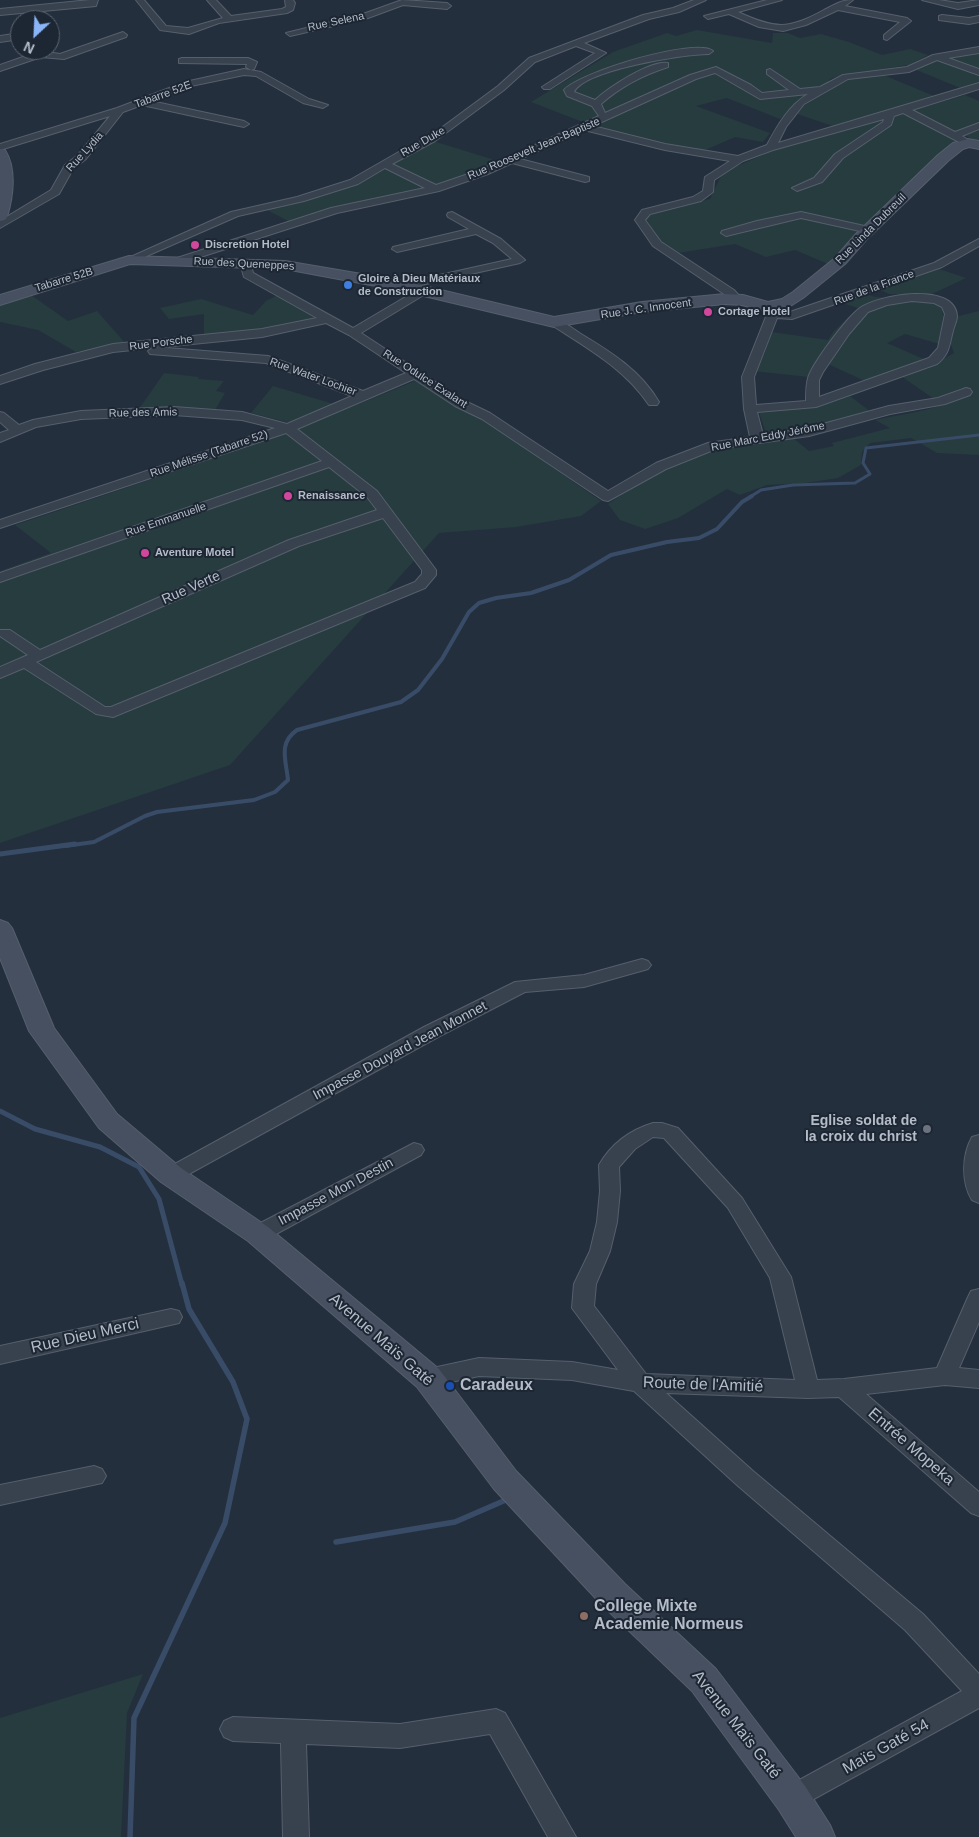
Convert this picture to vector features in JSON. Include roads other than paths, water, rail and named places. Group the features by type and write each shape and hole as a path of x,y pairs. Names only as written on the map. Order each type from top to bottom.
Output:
{"street":[{"path":"0,12 93,4 94,0"},
{"path":"140,0 163,28 189,31 229,18 284,11 290,8 291,3 289,0"},
{"path":"211,0 229,18"},
{"name":"Rue Duke","path":"129,260 236,214 324,192 354,182 432,139 463,118 532,60 646,17 676,10 702,0"},
{"path":"708,16 778,0"},
{"path":"730,11 767,26 779,28 821,16 849,0"},
{"path":"926,0 958,6 979,2"},
{"path":"407,2 447,6"},
{"name":"Rue Selena","path":"290,33 365,16 407,2"},
{"path":"936,2 939,6 954,11 979,13"},
{"path":"838,7 907,21 887,37"},
{"path":"942,18 969,21 979,19"},
{"path":"0,68 40,54 61,57 123,35"},
{"path":"578,44 602,53 547,87 596,104 604,118"},
{"path":"771,147 782,126 801,102 846,77 909,69 936,56 979,50"},
{"path":"570,94 569,90 585,79 615,69 668,54 707,55 654,68 634,78 602,98 596,104"},
{"path":"936,56 979,72"},
{"path":"182,61 252,62 253,66 244,72"},
{"name":"Rue Roosevelt Jean-Baptiste","path":"205,258 335,210 435,189 484,172 693,77 716,70 748,87 760,96 823,90"},
{"name":"Tabarre 52E","path":"1,155 188,84 244,72 258,74 306,102 323,105"},
{"path":"770,72 776,79 797,92"},
{"path":"736,299 730,292 657,244 640,220 646,212 698,200 708,192 708,180 739,159 771,147 784,145 904,110 979,86"},
{"path":"141,102 244,124"},
{"name":"Rue Lydia","path":"0,225 55,192 69,167 82,158 120,110"},
{"path":"904,110 954,136 974,144"},
{"path":"797,188 818,180 839,156 888,124 888,114"},
{"path":"954,136 979,126"},
{"path":"584,127 665,147 739,159"},
{"name":"Rue Linda Dubreuil","path":"770,311 788,302 822,277 943,158 958,146 974,144"},
{"path":"0,217 5,184 1,155"},
{"path":"512,160 585,179"},
{"path":"384,164 435,189"},
{"path":"726,232 801,214 869,230"},
{"path":"403,286 520,260 497,241 452,215"},
{"path":"397,249 478,230"},
{"name":"Rue de la France","path":"770,311 788,317 872,289 938,264 979,242"},
{"name":"Rue des Queneppes","path":"129,260 178,261 205,258 285,265 403,286 554,322 628,372 648,390 653,402"},
{"name":"Tabarre 52B","path":"0,300 129,260"},
{"name":"Rue Odulce Exalant","path":"246,263 248,275 353,333 459,403 486,416 608,497"},
{"path":"872,289 892,300"},
{"path":"353,333 422,291"},
{"path":"750,408 812,404 942,356 945,350 945,339 951,315 948,307 927,298 892,300 864,310 814,376 812,404"},
{"name":"Rue J. C. Innocent","path":"554,322 642,307 736,299 770,311"},
{"path":"757,438 750,408 749,372 770,311"},
{"name":"Rue Porsche","path":"0,380 39,367 113,348 262,333 326,319"},
{"name":"Rue Water Lochier","path":"113,348 268,360 364,396"},
{"name":"Rue Mélisse (Tabarre 52)","path":"0,524 288,428 414,374"},
{"name":"Rue Marc Eddy Jérôme","path":"608,497 661,466 713,446 757,438 809,432 889,410 941,401 966,392"},
{"name":"Rue des Amis","path":"0,438 33,424 81,414 174,411 242,416 288,428"},
{"path":"0,416 18,430"},
{"path":"24,661 101,711 113,712 426,581 429,570 372,494 288,428"},
{"name":"Rue Emmanuelle","path":"0,578 331,462"},
{"name":"Rue Verte","path":"0,673 294,543 386,512"},
{"path":"5,633 38,655"},
{"name":"Avenue Maïs Gaté","path":"0,928 42,1032 108,1121 171,1175 258,1234 428,1378 506,1480 613,1594 704,1680 792,1798 817,1837"},
{"name":"Impasse Douyard Jean Monnet","path":"171,1175 431,1032 521,986 584,981 642,965"},
{"path":"808,1388 780,1277 735,1203 671,1133 664,1129 654,1129 628,1142 609,1165 610,1191 607,1222 600,1251 585,1284 583,1308 640,1383 745,1478 914,1622 979,1693"},
{"path":"979,1142 973,1161 979,1195"},
{"name":"Impasse Mon Destin","path":"258,1234 414,1150"},
{"path":"945,1376 979,1297"},
{"name":"Rue Dieu Merci","path":"0,1355 171,1317"},
{"name":"Route de l'Amitié","path":"428,1378 478,1367 572,1371 640,1383 808,1388 844,1388 945,1376 979,1379"},
{"name":"Entrée Mopeka","path":"844,1388 979,1506"},
{"path":"0,1498 94,1476"},
{"name":"Maïs Gaté 54","path":"792,1798 979,1693"},
{"path":"233,1729 400,1736 496,1721 564,1837"},
{"path":"293,1731 296,1837"}],"waterway":[{"path":"750,497 761,490 793,485 855,483 870,474 863,463 866,448 979,435"},
{"path":"65,846 94,842 145,816 157,812 254,800 275,792 288,780 285,746 291,735 297,730 401,702 418,690 442,659 469,612 479,603 496,598 531,593 569,580 611,555 667,542 699,538 717,529 742,502 752,496"},
{"path":"0,854 75,844"},
{"path":"0,1111 35,1129 100,1147 139,1167 159,1199 182,1285"},
{"path":"130,1837 134,1718 225,1523 247,1419 233,1382 189,1309 182,1283"},
{"path":"336,1542 455,1522 508,1499 511,1501"}],"place":[{"name":"Discretion Hotel","path":"195,245"},
{"name":"Gloire à Dieu Matériaux de Construction","path":"348,285"},
{"name":"Cortage Hotel","path":"708,312"},
{"name":"Renaissance","path":"288,496"},
{"name":"Aventure Motel","path":"145,553"},
{"name":"Eglise soldat de la croix du christ","path":"927,1129"},
{"name":"Caradeux","path":"450,1386"},
{"name":"College Mixte Academie Normeus","path":"584,1616"}]}
